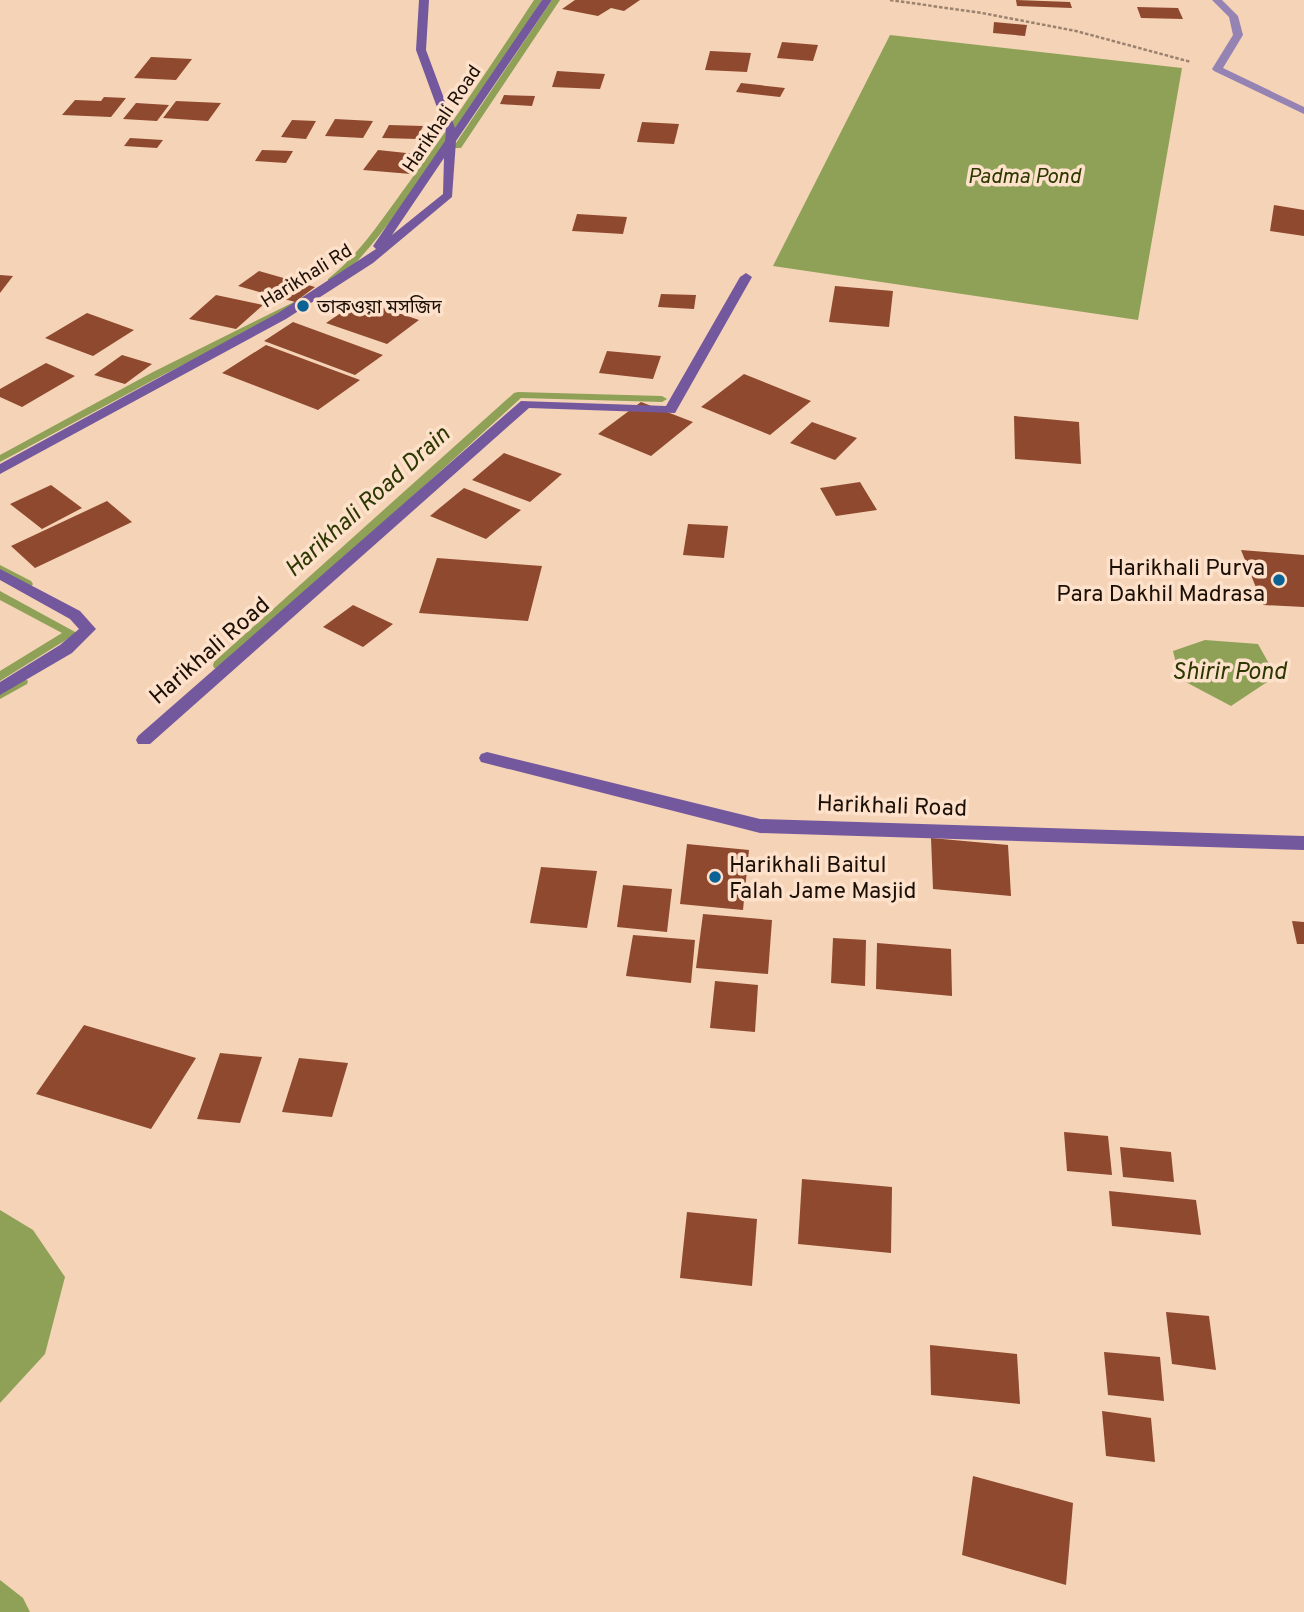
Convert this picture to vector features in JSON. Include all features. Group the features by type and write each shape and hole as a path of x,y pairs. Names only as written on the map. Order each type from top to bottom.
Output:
{"street":[{"name":"Harikhali Rd","path":"0,470 282,316 369,260 448,195 451,132 421,50 424,0"},
{"name":"Harikhali Road","path":"369,260 547,0"},
{"path":"1217,0 1233,16 1238,35 1217,69 1304,111"},
{"name":"Harikhali Road","path":"144,740 526,404 670,410 746,277"},
{"path":"0,574 75,615 88,629 66,649 0,689"},
{"name":"Harikhali Road","path":"487,758 760,826 1304,843"}],"path":[{"path":"890,0 982,13 1076,31 1217,69"}],"water":[{"name":"Padma Pond","path":"890,35 1182,68 1138,320 773,266"},
{"name":"Shirir Pond","path":"1205,640 1258,644 1276,676 1231,706 1180,679 1173,651"},
{"path":"0,1210 33,1230 65,1277 45,1354 0,1403"},
{"path":"0,1580 23,1598 30,1612 0,1612"}],"building":[{"path":"575,0 640,0 624,11 611,8 598,16 562,9"},
{"path":"1016,0 1070,2 1072,8 1017,6"},
{"path":"1137,7 1178,8 1183,19 1141,18"},
{"path":"994,22 1027,25 1025,36 993,33"},
{"path":"782,42 818,45 813,61 777,58"},
{"path":"710,51 751,53 747,72 705,70"},
{"path":"151,57 192,59 176,80 134,78"},
{"path":"557,71 605,74 600,89 552,87"},
{"path":"741,83 785,88 780,97 736,92"},
{"path":"504,95 535,96 532,106 500,104"},
{"path":"104,97 126,98 111,117 62,115 75,100 101,101"},
{"path":"176,101 221,103 208,121 163,118"},
{"path":"136,103 169,105 157,121 123,119"},
{"path":"335,119 373,121 363,138 325,136"},
{"path":"292,120 316,121 306,139 281,137"},
{"path":"642,122 679,124 674,144 637,142"},
{"path":"389,125 423,126 417,139 382,138"},
{"path":"130,138 163,140 157,148 124,146"},
{"path":"262,150 293,151 286,163 255,161"},
{"path":"378,150 425,155 411,174 363,170"},
{"path":"1274,205 1304,210 1304,236 1270,231"},
{"path":"577,214 627,217 623,234 572,231"},
{"path":"259,271 315,287 295,302 238,286"},
{"path":"0,275 13,276 0,293"},
{"path":"835,286 893,291 889,327 829,322"},
{"path":"661,294 696,295 694,309 658,307"},
{"path":"216,295 263,305 236,329 189,319"},
{"path":"360,300 419,320 387,344 326,323"},
{"path":"87,313 134,330 93,356 45,338"},
{"path":"293,322 383,355 355,375 264,341"},
{"path":"266,345 360,380 318,410 222,373"},
{"path":"607,351 661,356 653,379 599,373"},
{"path":"122,355 152,364 125,384 94,375"},
{"path":"46,363 75,376 22,407 0,397 0,389"},
{"path":"744,374 811,401 770,435 701,407"},
{"path":"641,402 693,422 651,456 598,434"},
{"path":"1014,416 1079,422 1081,464 1015,459"},
{"path":"812,422 857,438 835,460 790,443"},
{"path":"504,453 562,474 530,502 472,480"},
{"path":"860,482 877,510 836,516 820,488"},
{"path":"51,485 82,508 42,529 10,504"},
{"path":"464,488 521,510 486,539 430,516"},
{"path":"107,501 132,522 35,568 11,546"},
{"path":"688,524 728,526 724,558 683,555"},
{"name":"Harikhali Purva Para Dakhil Madrasa","path":"1241,550 1304,555 1304,607 1263,605"},
{"path":"437,558 542,566 528,621 419,613"},
{"path":"353,605 393,624 363,647 323,627"},
{"path":"931,838 1008,845 1011,896 933,889"},
{"name":"Harikhali Baitul Falah Jame Masjid","path":"687,844 749,850 743,910 680,904"},
{"path":"541,867 597,871 587,928 530,923"},
{"path":"623,885 672,889 667,932 617,927"},
{"path":"703,914 772,920 768,974 696,968"},
{"path":"1292,921 1304,922 1304,944 1297,944"},
{"path":"633,935 695,940 691,983 626,976"},
{"path":"833,938 866,940 865,986 831,983"},
{"path":"877,943 951,949 952,996 876,989"},
{"path":"715,981 758,985 755,1032 710,1028"},
{"path":"84,1025 196,1058 151,1129 36,1094"},
{"path":"220,1053 262,1057 240,1123 197,1119"},
{"path":"299,1058 348,1063 332,1117 282,1112"},
{"path":"1064,1132 1108,1136 1112,1175 1067,1171"},
{"path":"1120,1147 1171,1152 1174,1182 1123,1177"},
{"path":"802,1179 892,1187 891,1253 798,1244"},
{"path":"1109,1191 1196,1200 1201,1235 1112,1226"},
{"path":"687,1212 757,1219 752,1286 680,1278"},
{"path":"1166,1312 1209,1316 1216,1370 1172,1364"},
{"path":"930,1345 1017,1354 1020,1404 931,1395"},
{"path":"1104,1352 1160,1357 1164,1401 1108,1395"},
{"path":"1102,1411 1151,1418 1155,1462 1106,1456"},
{"path":"973,1476 1073,1503 1066,1585 962,1555"}],"waterway":[{"path":"331,281 354,261 384,224 538,0"},
{"name":"Harikhali Road Drain","path":"458,146 556,0"},
{"path":"0,459 157,374 300,302"},
{"name":"Harikhali Road Drain","path":"219,665 518,395 662,399"},
{"name":"Harikhali Road Drain","path":"0,569 27,584"},
{"path":"0,595 71,633 0,677"},
{"name":"Harikhali Road Drain","path":"0,695 22,681"}],"place":[{"name":"তাকওয়া মসজিদ","path":"303,306"},
{"name":"Harikhali Purva Para Dakhil Madrasa","path":"1279,580"},
{"name":"Harikhali Baitul Falah Jame Masjid","path":"715,877"}]}
